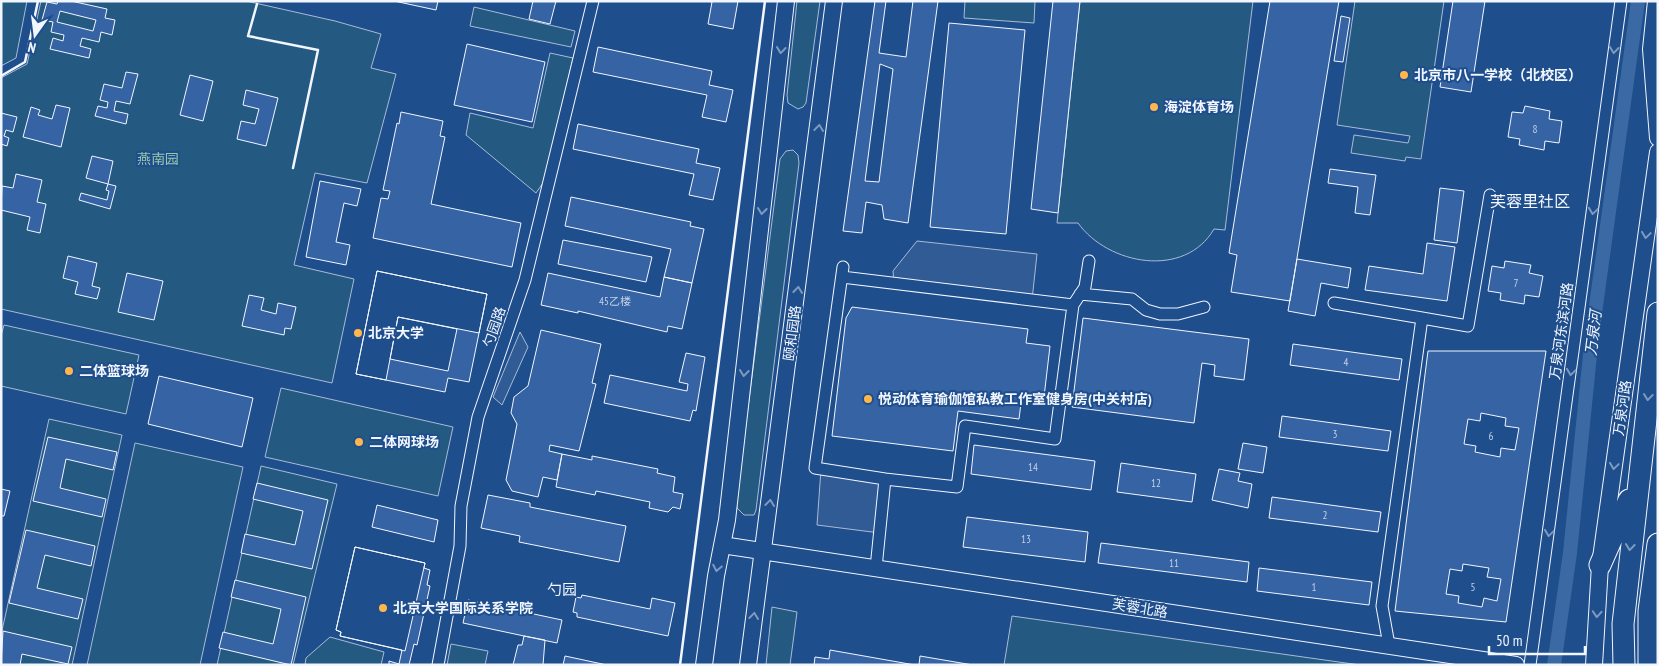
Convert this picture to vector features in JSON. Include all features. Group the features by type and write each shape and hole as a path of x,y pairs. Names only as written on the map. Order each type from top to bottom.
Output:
{"highway":[{"name":"万泉河路","path":"1624,665 1622,624 1637,481 1658,314"},
{"path":"1600,565 1637,481"},
{"path":"1650,665 1649,612 1658,544"}],"street":[{"name":"勺园路","path":"438,665 460,546 461,506 478,417 525,280 593,1"},
{"path":"704,665 727,520 786,1"},
{"name":"颐和园路","path":"748,665 834,1"},
{"name":"万泉河东滨河路","path":"1530,665 1621,1"},
{"path":"1656,1 1651,48 1658,138"},
{"name":"万泉河路","path":"1594,665 1600,565 1658,152"},
{"path":"1334,303 1468,326 1490,195"},
{"path":"1073,305 842,272 815,468 957,487 966,426 1055,439 1073,305 1085,287 1089,261"},
{"path":"1080,294 1132,299 1146,310 1160,314 1178,314 1204,307"},
{"path":"1389,645 1382,606 1422,318"},
{"path":"876,568 886,479"},
{"name":"芙蓉北路","path":"722,545 1516,665"}],"green space":[{"path":"1,1 27,1 16,58 1,66"},
{"name":"燕南园","path":"41,1 246,1 335,21 381,34 371,68 396,74 367,183 315,173 294,265 354,279 332,383 1,309 1,78 27,64"},
{"path":"797,1 820,1 806,103 798,109 788,103 787,95"},
{"path":"965,1 1035,1 1034,23 964,18"},
{"name":"海淀体育场","path":"1080,1 1253,1 1225,230 1214,229 1201,245 1185,255 1166,260 1146,260 1127,257 1108,249 1091,237 1078,223 1057,223"},
{"path":"1355,1 1444,1 1421,159 1406,157 1405,161 1351,153 1354,135 1408,143 1410,136 1337,125"},
{"path":"474,7 575,31 571,47 470,26"},
{"path":"550,53 573,58 545,180 536,193 466,135 470,113 533,128"},
{"path":"793,150 798,155 799,163 756,510 754,515 744,515 737,508 736,501 780,159 786,151"},
{"name":"二体篮球场","path":"4,325 139,355 126,414 1,386 1,336"},
{"name":"二体网球场","path":"281,388 453,427 438,496 265,457"},
{"path":"49,419 122,435 72,665 1,665 1,635"},
{"path":"135,443 243,467 200,665 87,665"},
{"path":"261,466 337,484 293,665 217,665"},
{"path":"772,607 797,612 790,665 766,665"},
{"path":"1012,616 1360,665 1004,665"},
{"path":"330,637 384,652 381,665 305,665 306,658"},
{"path":"451,644 488,651 485,665 447,665"}],"shaded area":[{"path":"917,241 1037,254 1032,300 894,283 893,271"},
{"path":"520,332 528,347 502,405 493,397"},
{"path":"821,469 885,479 880,533 817,525"}],"building":[{"path":"58,1 71,1 107,9 105,18 115,20 112,35 101,32 99,42 82,38 80,46 91,49 89,58 50,49 53,38 63,41 64,35 51,32 53,22 42,20 47,2 57,4","holes":["60,11 96,20 93,31 57,22"]},
{"path":"394,1 438,1 436,10"},
{"path":"533,1 556,1 550,24 529,19"},
{"path":"706,1 738,1 733,29 708,24 712,2"},
{"path":"875,1 886,1 879,53 906,57 913,1 938,1 908,223 884,219 882,205 866,202 862,233 843,231","holes":["880,64 893,69 879,182 865,181"]},
{"path":"1053,1 1080,1 1058,213 1031,209"},
{"path":"1270,1 1339,1 1290,301 1231,292 1237,255 1229,253"},
{"path":"1453,1 1485,1 1471,92 1440,87"},
{"path":"1341,16 1350,18 1343,62 1334,61"},
{"path":"949,23 1025,30 1006,234 930,227"},
{"path":"467,44 545,62 532,122 454,105"},
{"path":"598,47 712,71 709,85 733,90 726,122 702,117 707,95 593,72"},
{"path":"126,72 138,74 130,104 116,101 114,111 128,114 126,124 95,116 98,106 107,108 108,102 100,100 104,84 122,88"},
{"path":"190,75 213,81 203,121 180,115"},
{"path":"246,90 278,98 266,146 237,139 241,121 255,124 259,109 243,105"},
{"path":"56,105 70,108 61,147 23,137 31,107 40,110 38,115 52,119"},
{"path":"1525,106 1550,111 1549,119 1562,121 1559,143 1545,141 1544,150 1519,145 1520,139 1508,137 1512,112 1523,113"},
{"path":"401,112 443,121 440,136 445,137 431,204 521,223 512,267 373,238 381,198 388,199 390,191 383,190"},
{"path":"1,113 17,117 13,132 6,130 4,136 9,138 7,146 1,144"},
{"path":"578,124 699,149 696,163 720,168 713,200 689,195 694,174 573,149"},
{"path":"92,156 113,161 108,184 86,178"},
{"path":"1330,169 1376,175 1370,215 1355,213 1358,187 1328,183"},
{"path":"16,174 42,180 37,202 46,204 40,233 27,230 30,217 1,210 2,186 13,188"},
{"path":"320,181 361,189 357,206 344,203 336,242 350,245 346,265 306,257"},
{"path":"108,184 116,186 110,209 79,200 81,193 107,200 109,191 106,190"},
{"path":"1440,188 1464,191 1457,243 1434,240"},
{"path":"571,197 691,222 690,226 704,229 692,283 664,277 671,249 565,226"},
{"path":"563,240 652,257 646,282 558,264"},
{"path":"1427,243 1455,247 1447,301 1365,290 1369,266 1423,274"},
{"path":"68,256 97,263 92,286 100,288 97,299 75,294 78,282 63,278"},
{"path":"1297,259 1351,268 1348,288 1321,283 1315,316 1288,311"},
{"path":"1505,261 1531,265 1529,273 1543,276 1539,297 1525,295 1524,304 1500,300 1501,293 1488,291 1492,266 1504,268"},
{"path":"377,271 487,294 469,382 448,378 445,392 356,374","holes":["398,317 457,329 448,371 390,359"]},
{"path":"377,271 487,294 479,333 398,317 386,380 356,374"},
{"path":"127,273 163,281 154,320 118,312"},
{"path":"548,273 660,297 664,277 692,283 682,329 668,326 667,332 578,311 578,313 541,305"},
{"path":"249,295 264,298 261,310 276,314 278,303 296,307 291,329 285,328 284,335 242,326"},
{"path":"852,307 1028,329 1026,343 1050,346 1044,397 1022,395 1019,419 958,411 953,451 832,436 846,318"},
{"path":"1083,318 1249,339 1244,380 1214,376 1215,365 1202,363 1194,423 1072,407"},
{"path":"541,330 601,344 592,383 596,384 579,451 550,445 549,451 562,454 557,480 543,477 538,497 512,491 506,480 517,424 511,413 514,397 528,386"},
{"path":"1293,344 1402,359 1399,380 1290,365"},
{"path":"1428,351 1546,351 1506,622 1395,611"},
{"path":"686,353 705,357 696,411 693,410 690,421 604,403 610,375 687,391 688,384 679,382"},
{"path":"159,376 253,398 242,447 148,424"},
{"path":"1481,413 1506,418 1505,426 1519,428 1515,450 1501,448 1500,457 1475,452 1476,446 1464,444 1468,419 1480,421"},
{"path":"1282,416 1391,431 1388,451 1279,437"},
{"path":"48,437 117,452 113,470 66,459 60,488 106,499 102,517 33,501"},
{"path":"1243,443 1267,447 1263,473 1238,469"},
{"path":"974,445 1095,461 1091,490 971,474"},
{"path":"562,454 592,460 592,456 658,469 657,473 675,477 673,492 683,494 680,509 673,507 668,512 649,508 650,502 596,491 595,495 556,487"},
{"path":"1121,463 1196,474 1192,502 1117,492"},
{"path":"1219,469 1240,473 1238,481 1252,484 1248,508 1212,500"},
{"path":"257,483 328,500 312,569 241,553 245,534 295,545 303,511 253,499"},
{"path":"1,489 10,491 4,516 1,516"},
{"path":"488,495 530,503 530,507 626,526 619,562 519,542 520,536 481,528"},
{"path":"1272,497 1381,512 1378,532 1269,518"},
{"path":"377,505 438,520 434,542 372,527"},
{"path":"967,517 1088,532 1085,562 963,547"},
{"path":"26,530 95,546 91,566 45,555 37,588 83,599 78,619 9,603"},
{"path":"1101,543 1249,562 1247,582 1098,563"},
{"name":"北京大学国际关系学院","path":"355,547 425,563 424,568 430,570 427,585 430,586 417,645 414,644 409,665 389,665 389,661 399,664 402,650 340,636 341,632 336,630"},
{"name":"北京大学国际关系学院","path":"355,547 425,563 405,651 340,636 341,632 336,630"},
{"path":"1463,564 1489,568 1487,577 1501,579 1497,601 1484,598 1482,607 1458,603 1459,596 1446,594 1450,569 1462,571"},
{"path":"1259,568 1372,582 1369,605 1257,591"},
{"path":"235,580 306,597 291,665 219,648 223,632 273,644 281,609 231,597"},
{"path":"582,595 650,609 652,598 675,603 668,636 577,617 577,613 573,612 576,597 581,598"},
{"path":"468,600 562,620 557,643 463,623"},
{"path":"3,631 72,647 68,664 22,654 20,665 1,665"},
{"path":"524,636 545,640 543,665 513,665 518,645 522,645"},
{"path":"830,650 915,665 814,665 815,657 829,659"},
{"path":"565,656 607,665 563,665"},
{"path":"920,656 973,665 919,665"}],"waterway":[{"name":"万泉河","path":"1554,665 1570,553 1592,335 1638,1"}],"wall":[{"path":"1,76 25,62 38,1"},
{"path":"680,665 765,1"},
{"path":"257,4 248,36 318,50 293,168"}],"place":[{"name":"北京市八一学校（北校区）","path":"1404,75"},
{"name":"海淀体育场","path":"1154,107"},
{"name":"北京大学","path":"358,333"},
{"name":"二体篮球场","path":"69,371"},
{"name":"悦动体育瑜伽馆私教工作室健身房(中关村店)","path":"868,399"},
{"name":"二体网球场","path":"359,442"},
{"name":"北京大学国际关系学院","path":"383,608"}],"district":[{"name":"芙蓉里社区","path":"1530,201"},
{"name":"勺园","path":"562,589"}]}
